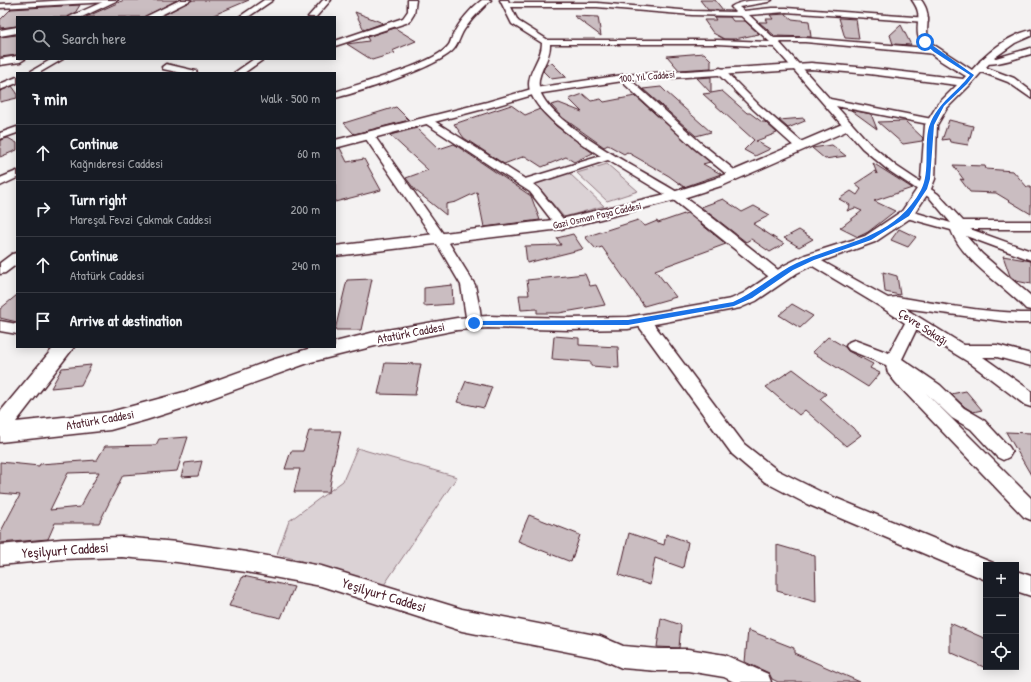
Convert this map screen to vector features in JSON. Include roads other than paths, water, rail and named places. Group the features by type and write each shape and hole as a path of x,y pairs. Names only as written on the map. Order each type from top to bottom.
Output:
{"street":[{"path":"0,6 110,0"},
{"path":"76,16 114,0"},
{"path":"152,16 187,0"},
{"path":"244,16 269,0"},
{"path":"313,16 327,0"},
{"path":"336,44 406,20 410,14 412,0"},
{"path":"336,95 411,69 445,52 450,48 466,20 481,4 487,0"},
{"path":"768,0 735,5 742,14 774,43 796,66 827,101 846,126 876,156 924,189 939,202 958,227 957,232 967,246 1031,305"},
{"path":"916,0 922,8 925,20 923,33 925,42 936,51 975,72 1011,80 1031,95"},
{"path":"925,20 786,10 772,10 742,14 662,11 597,4 506,2 515,22 546,42 774,43 822,41 936,51"},
{"path":"662,11 667,2"},
{"path":"0,33 16,30"},
{"path":"1031,33 1004,46 975,72 942,106 931,125 928,179 924,189 907,214 958,227 1031,256"},
{"path":"546,42 547,46 535,75 535,91 540,102 549,113 570,130 675,196 778,277"},
{"path":"975,72 996,61 1031,51"},
{"path":"0,62 16,60"},
{"path":"34,72 57,60"},
{"path":"176,60 163,68 187,72"},
{"path":"240,72 258,60"},
{"name":"100. Yıl Caddesi","path":"336,144 427,121 535,91 623,78 796,66 975,72"},
{"path":"720,71 756,108 800,146"},
{"path":"623,78 697,145 734,175"},
{"path":"0,87 16,80"},
{"path":"0,93 16,90"},
{"path":"827,101 933,122"},
{"path":"427,121 538,193 561,224"},
{"name":"Gazi Osman Paşa Caddesi","path":"336,251 561,224 675,196 734,175 846,126"},
{"path":"0,136 16,130"},
{"path":"369,136 440,238 468,285 474,323"},
{"path":"524,183 611,156"},
{"path":"0,183 16,175"},
{"name":"Atatürk Caddesi","path":"0,433 110,421 146,412 187,399 279,365 333,349 411,332 457,324 474,323 594,324 643,321 734,304 750,297 791,269 812,259 870,239 907,214"},
{"path":"958,227 1031,225"},
{"path":"0,270 16,258"},
{"name":"Çevre Sokağı","path":"812,259 886,303 993,371 1031,400"},
{"path":"886,303 897,302 963,312 1017,318 1031,318"},
{"path":"913,320 893,361 894,369 1031,511"},
{"path":"643,321 738,449 771,476 814,498 983,569"},
{"path":"0,326 16,329"},
{"path":"854,346 893,361 934,390 958,413 977,424 1003,452"},
{"path":"0,427 64,348"},
{"path":"961,351 997,351 1031,360"},
{"name":"Yeşilyurt Caddesi","path":"0,555 62,549 122,547 177,552 246,562 321,576 462,620 600,647 622,657 658,660 688,660 725,666 760,682"},
{"path":"1019,582 1031,586"}]}
